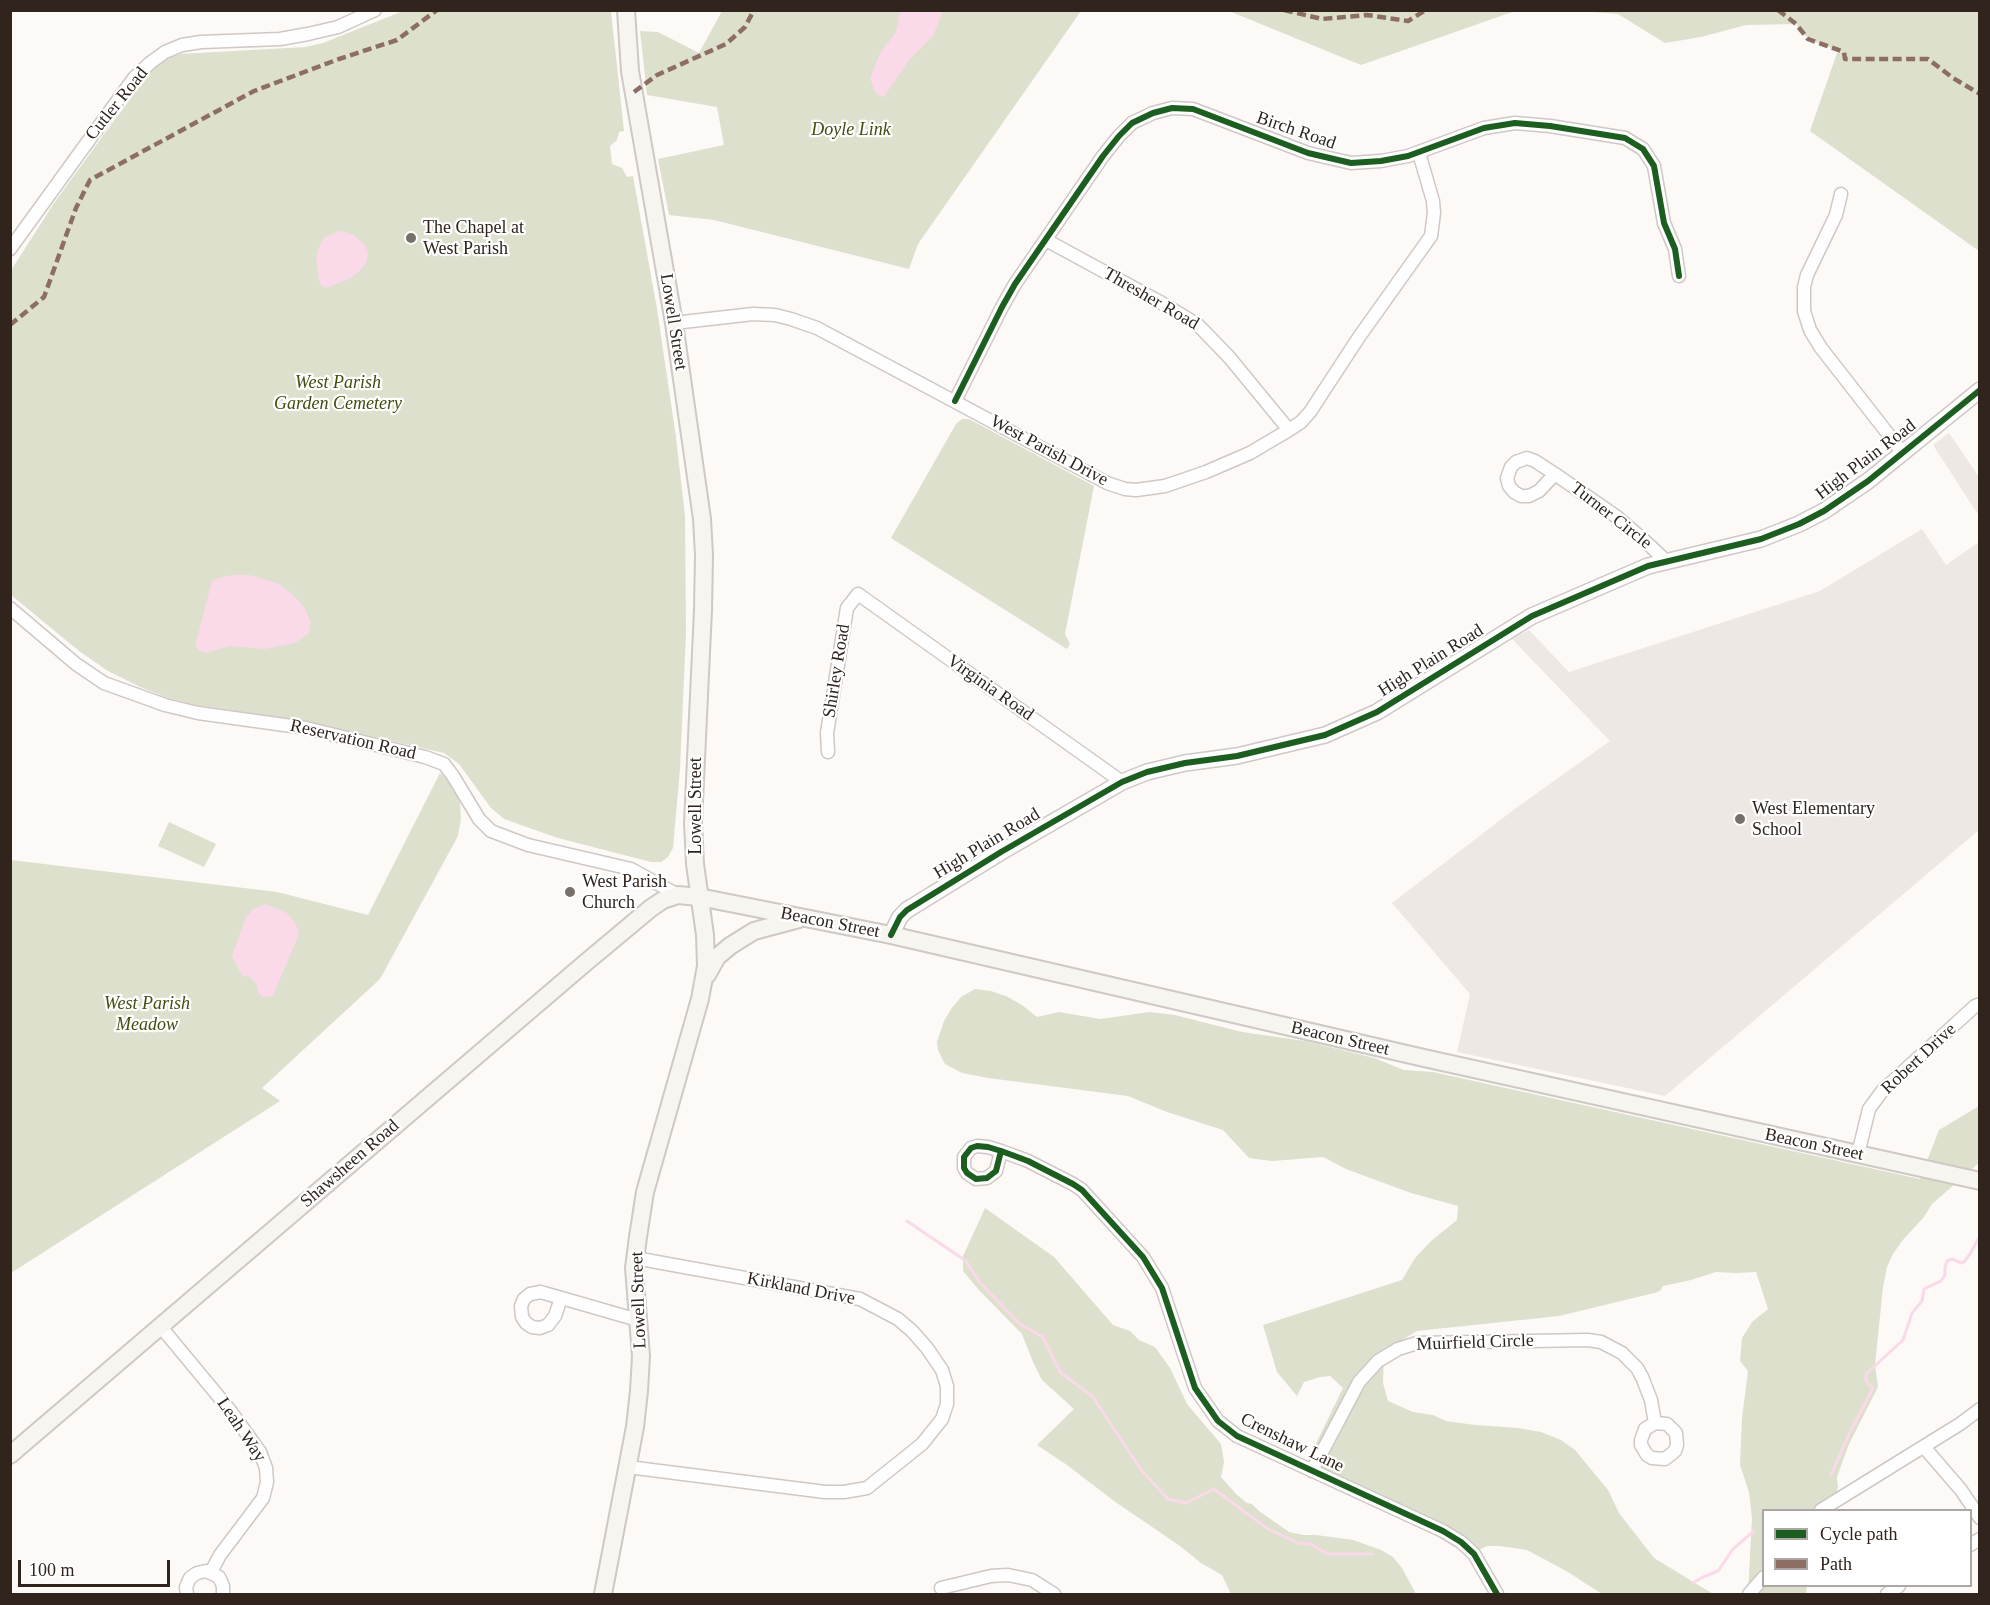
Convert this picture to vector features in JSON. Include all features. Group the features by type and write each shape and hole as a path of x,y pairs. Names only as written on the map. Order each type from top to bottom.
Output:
{"main road":[{"name":"Lowell Street","path":"603,1594 628,1467 639,1391 641,1356 634,1268 645,1192 704,984 706,966 705,934 699,897 693,823 704,555 700,499 674,323 630,71 626,10"},
{"path":"678,895 699,897"},
{"name":"Shawsheen Road","path":"10,1455 602,948 663,900 678,895"},
{"name":"Beacon Street","path":"699,897 891,935 1424,1058 1980,1181"},
{"path":"704,984 716,958 730,946 754,931 805,918"}],"street":[{"name":"Cutler Road","path":"10,249 134,78 165,52 182,45 201,42 280,39 308,34 338,27 375,10"},
{"name":"Birch Road","path":"956,401 1002,307 1089,175 1132,123 1172,108 1193,110 1275,141 1337,161 1351,163 1374,162 1419,153 1484,128 1515,123 1599,133 1631,140 1643,148 1654,166 1665,223 1675,249 1679,276"},
{"name":"West Parish Drive","path":"674,323 753,314 775,315 791,319 817,328 1107,483 1136,490 1165,486 1250,453 1301,422 1311,412 1359,337 1431,236 1433,201 1419,153"},
{"path":"1841,194 1836,215 1807,275 1804,287 1804,311 1810,330 1821,348 1903,453"},
{"name":"Thresher Road","path":"1046,240 1198,325 1229,357 1289,430"},
{"name":"High Plain Road","path":"891,935 900,917 908,909 1122,782 1147,772 1185,763 1237,756 1325,735 1377,712 1532,616 1622,576 1665,560 1728,548 1790,528 1846,496 1980,390"},
{"name":"Turner Circle","path":"1555,474 1628,526 1665,560"},
{"name":"Virginia Road","path":"858,594 1122,782"},
{"name":"Shirley Road","path":"828,752 827,732 847,608 858,594"},
{"name":"Reservation Road","path":"10,608 76,664 104,683 165,705 306,728 426,757 444,764 479,819 491,831 527,844 631,869 678,895"},
{"name":"Robert Drive","path":"1858,1154 1869,1108 1883,1090 1975,1006 1980,1004"},
{"name":"Crenshaw Lane","path":"1001,1151 1028,1161 1074,1184 1097,1205 1143,1257 1162,1287 1195,1388 1218,1421 1237,1436 1443,1531 1461,1542 1474,1554 1497,1594"},
{"name":"Kirkland Drive","path":"628,1467 825,1492 844,1492 867,1488 922,1444 942,1419 947,1395 942,1370 912,1331 898,1319 860,1299 635,1258"},
{"path":"561,1298 638,1320"},
{"name":"Leah Way","path":"160,1327 229,1409 260,1452 266,1468 267,1482 263,1498 220,1555 211,1572"},
{"name":"Muirfield Circle","path":"1312,1471 1359,1382 1378,1361 1398,1349 1417,1342 1588,1340 1601,1342 1622,1353 1642,1377 1651,1400 1655,1423"},
{"path":"1823,1509 1960,1424 1980,1408"},
{"path":"1924,1447 1961,1490 1980,1518"},
{"path":"187,1594 188,1582 193,1575 202,1571 211,1572 222,1581 223,1594"},
{"path":"941,1588 991,1576 1008,1575 1032,1580 1054,1594"},
{"path":"1749,1594 1762,1579"}],"shaded area":[{"path":"900,11 943,11 933,36 910,59 883,98 875,92 870,78 880,53 896,32"},
{"path":"338,231 355,236 364,244 368,252 367,261 359,272 349,279 326,288 319,281 316,259 318,249 324,238"},
{"path":"1949,433 1979,477 1979,516 1933,445"},
{"name":"West Elementary School","path":"1922,529 1946,565 1979,542 1979,830 1665,1096 1457,1052 1470,994 1392,903 1516,808 1610,741 1512,639 1529,630 1569,672 1820,591"},
{"path":"233,575 249,575 277,583 291,593 304,607 311,622 309,633 295,643 265,649 229,646 206,653 200,651 195,646 212,581"},
{"path":"266,904 287,913 296,924 299,934 273,996 263,997 258,993 257,985 250,977 242,976 232,956 246,917 254,909"}],"green space":[{"path":"1229,10 1515,11 1361,65"},
{"name":"West Parish Garden Cemetery","path":"403,11 611,11 624,131 619,132 617,140 610,146 612,164 622,168 627,177 633,176 657,309 685,516 686,633 680,769 673,848 668,857 661,862 651,862 558,838 504,819 491,808 459,764 444,753 305,721 196,705 165,697 138,686 108,671 79,651 11,595 10,272 54,203 152,70 163,60 180,54 305,47 323,43"},
{"name":"Doyle Link","path":"722,11 1081,11 918,244 909,269 714,220 669,215 658,159 724,145 717,107 647,95 640,31 658,32 699,53"},
{"path":"1580,11 1979,11 1979,251 1810,131 1837,53 1842,52 1808,39 1796,24 1746,25 1701,37 1665,43 1618,14"},
{"path":"962,419 969,419 1094,486 1065,634 1070,644 1067,649 891,538 956,424"},
{"name":"West Parish Meadow","path":"440,773 454,786 460,803 461,819 458,836 380,979 262,1088 280,1101 11,1273 11,860 277,892 368,915"},
{"path":"169,822 216,844 204,867 158,846"},
{"path":"975,989 991,991 1022,1005 1037,1017 1059,1012 1100,1019 1150,1012 1175,1015 1242,1032 1305,1041 1374,1058 1404,1070 1433,1072 1920,1179 1939,1130 1979,1106 1979,1163 1932,1204 1924,1217 1902,1241 1887,1267 1875,1365 1878,1387 1849,1444 1837,1477 1838,1487 1832,1509 1762,1509 1762,1587 1807,1587 1806,1594 1748,1594 1752,1518 1749,1492 1740,1465 1742,1418 1748,1371 1740,1361 1742,1338 1752,1322 1768,1309 1756,1272 1716,1272 1663,1286 1660,1291 1654,1293 1559,1316 1417,1331 1384,1351 1383,1383 1388,1401 1413,1412 1433,1415 1446,1421 1518,1428 1541,1432 1561,1440 1575,1450 1608,1490 1619,1513 1654,1558 1713,1594 1602,1594 1527,1550 1487,1546 1479,1550 1461,1535 1333,1476 1308,1460 1343,1388 1330,1376 1320,1377 1304,1382 1297,1396 1277,1372 1263,1325 1402,1280 1415,1258 1431,1241 1457,1220 1458,1206 1411,1193 1346,1169 1323,1157 1272,1161 1249,1158 1223,1130 1167,1112 1128,1096 962,1073 945,1064 937,1042 944,1021 961,997"},
{"path":"985,1208 1054,1257 1113,1325 1130,1331 1139,1340 1155,1347 1170,1368 1187,1404 1221,1444 1224,1462 1221,1477 1236,1494 1289,1532 1353,1540 1381,1550 1393,1557 1402,1568 1416,1594 1231,1594 1222,1575 1201,1563 1037,1445 1074,1409 1042,1380 1022,1334 963,1271 963,1256"}],"waterway":[{"path":"907,1221 966,1261 980,1283 1020,1324 1043,1337 1060,1372 1093,1397 1141,1470 1168,1499 1186,1503 1214,1489 1268,1529 1298,1543 1310,1544 1328,1554 1372,1554"},
{"path":"1831,1475 1873,1388 1866,1381 1866,1374 1903,1340 1912,1313 1922,1301 1924,1289 1941,1281 1945,1275 1947,1261 1952,1259 1964,1262 1980,1236"},
{"path":"1693,1583 1718,1571 1733,1549 1754,1531"}],"marked path":[{"path":"10,325 44,297 76,208 90,180 254,91 397,40 437,10"},
{"path":"634,92 657,75 726,44 745,27 754,10"},
{"path":"1284,10 1322,19 1367,15 1408,21 1426,10"},
{"path":"1778,10 1796,24 1808,39 1844,52 1845,59 1928,59 1953,78 1980,94"}],"cycle path":[{"path":"955,401 1015,284 1103,156 1132,123 1153,113 1172,108 1193,109 1308,153 1351,163 1408,156 1484,128 1515,123 1625,138 1643,149 1654,166 1664,223 1675,249 1679,276"},
{"path":"891,935 900,917 907,910 1122,782 1147,772 1185,763 1237,756 1325,735 1377,712 1532,616 1648,566 1761,539 1799,524 1824,511 1868,481 1980,390"},
{"path":"1001,1151 996,1171 987,1178 976,1179 964,1168 964,1157 971,1148 977,1146 988,1147 1001,1151 1028,1161 1082,1190 1143,1257 1162,1288 1195,1388 1218,1421 1237,1436 1443,1531 1461,1542 1474,1554 1497,1594"}],"place":[{"name":"The Chapel at West Parish","path":"411,238"},
{"name":"West Elementary School","path":"1740,819"},
{"name":"West Parish Church","path":"570,892"}]}
